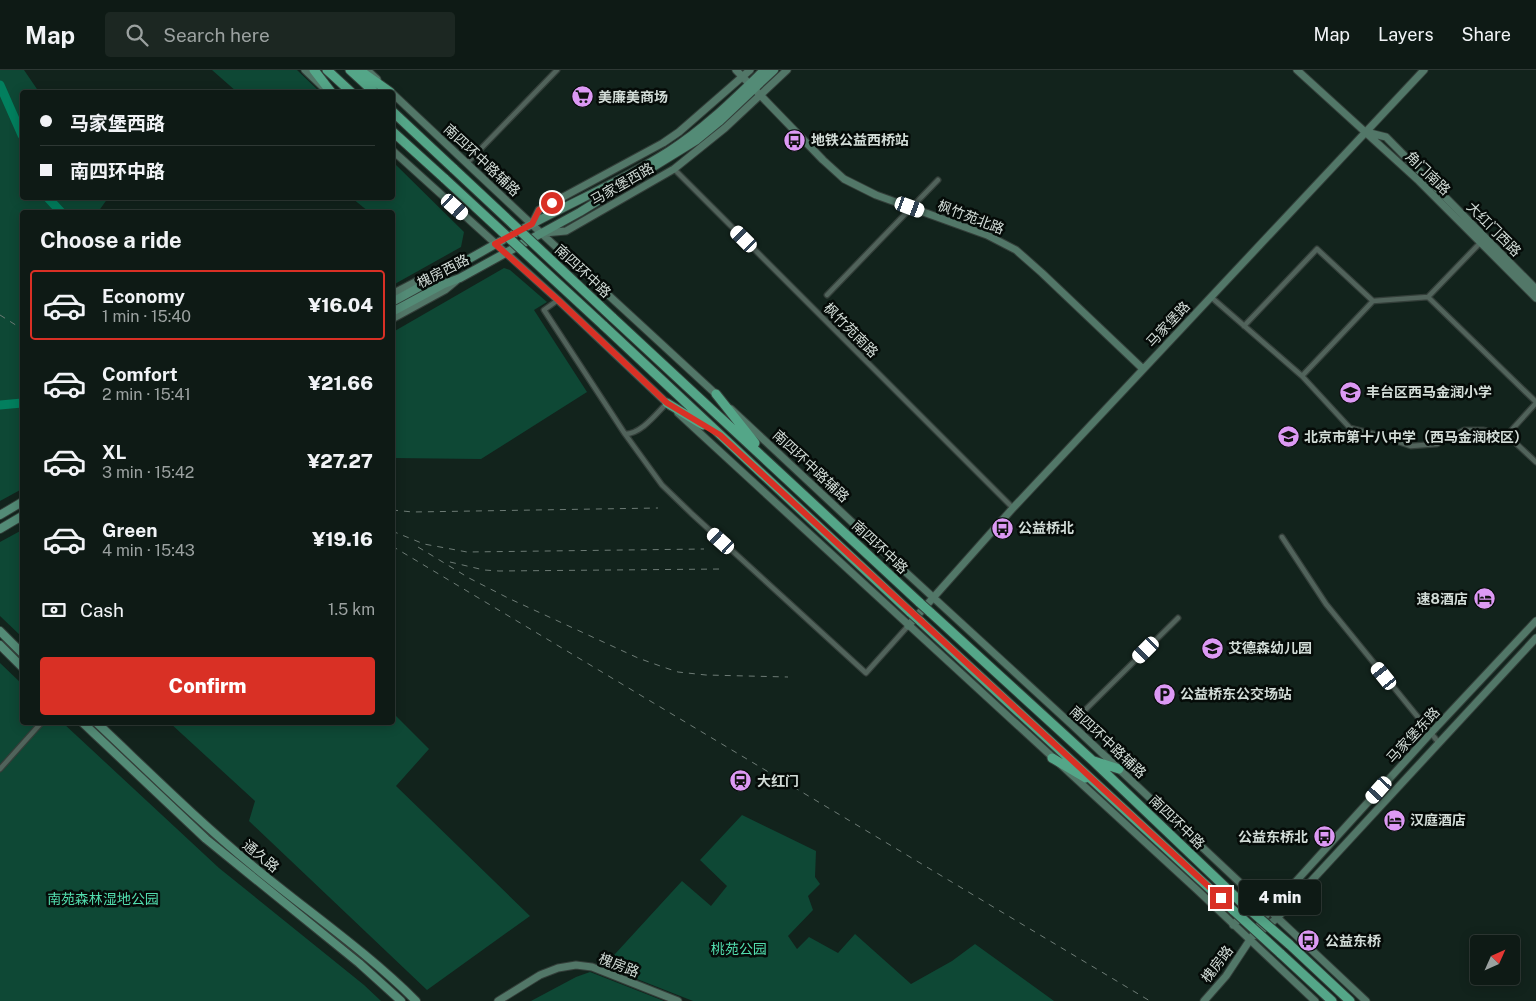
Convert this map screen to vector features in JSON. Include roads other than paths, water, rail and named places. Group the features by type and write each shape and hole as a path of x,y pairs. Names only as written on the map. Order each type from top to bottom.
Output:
{"highway":[{"path":"314,70 329,90"},
{"path":"327,70 349,90"},
{"path":"350,70 372,90"},
{"path":"359,70 386,90"},
{"name":"南四环中路","path":"395,113 920,603 1092,760 1242,903 1350,1001"},
{"name":"南四环中路","path":"395,134 920,622 1332,1001"},
{"path":"716,394 772,465"},
{"path":"667,403 720,435"},
{"path":"1052,758 1101,787"},
{"path":"1092,760 1119,769"}],"main road":[{"path":"305,70 328,90"},
{"name":"南四环中路辅路","path":"368,70 388,90"},
{"name":"枫竹苑北路","path":"736,70 823,160 844,179 860,188 987,235 1016,250 1144,369"},
{"name":"马家堡西路","path":"532,224 539,210 663,143 679,132 750,70"},
{"name":"马家堡西路","path":"541,233 580,212 697,140 755,89 764,70"},
{"name":"马家堡西路","path":"541,233 566,231 674,169 704,146 774,70"},
{"name":"马家堡西路","path":"532,224 618,181 670,151 714,117 787,70"},
{"name":"角门南路","path":"1297,70 1419,181 1536,298"},
{"name":"马家堡路","path":"908,626 1013,508 1424,70"},
{"name":"南四环中路辅路","path":"395,97 1071,724 1366,1001"},
{"name":"大红门西路","path":"1366,132 1386,137 1536,289"},
{"path":"395,153 558,300 667,403 1195,888 1315,1001"},
{"name":"槐房西路","path":"395,300 532,224"},
{"name":"槐房西路","path":"395,310 444,284 460,278 541,233"},
{"path":"395,292 442,268 453,267"},
{"path":"395,317 445,290 460,278"},
{"path":"0,515 20,504"},
{"path":"0,529 20,517"},
{"name":"马家堡东路","path":"1249,940 1269,911 1430,734 1536,622"},
{"path":"0,631 20,651"},
{"name":"马家堡东路","path":"1249,940 1277,918 1536,638"},
{"path":"0,645 20,665"},
{"name":"通久路","path":"85,725 220,852 358,963 401,1001"},
{"name":"通久路","path":"99,725 212,832 365,954 416,1001"},
{"path":"1233,925 1257,900"},
{"name":"槐房路","path":"1204,1001 1226,976 1249,940"},
{"name":"槐房路","path":"498,1001 540,975 558,968 576,965 592,967 678,1001"}],"street":[{"path":"467,163 557,70"},
{"name":"枫竹苑南路","path":"674,169 1013,508"},
{"path":"827,295 938,180"},
{"path":"1302,376 1372,301 1428,297 1480,243"},
{"path":"1244,326 1317,249 1372,301"},
{"path":"1211,297 1302,376 1350,428 1378,434 1411,446 1438,444 1464,430 1483,430 1507,435 1536,462"},
{"path":"1428,297 1536,402 1507,435"},
{"path":"558,300 544,310 625,434 669,492 866,673 908,626"},
{"path":"625,434 631,434 642,427 667,403"},
{"path":"1282,537 1326,604 1438,742"},
{"path":"1071,724 1178,618"},
{"path":"0,769 39,725"}],"waterway":[{"path":"0,85 20,130"},
{"path":"50,200 59,210"},
{"path":"0,405 20,403"}],"railway":[{"path":"0,315 20,328"},
{"path":"395,510 413,512 658,508"},
{"path":"395,532 424,544 467,552 704,549"},
{"path":"418,547 469,578 508,598 638,658 663,667 678,672 706,675 788,677"},
{"path":"395,548 1150,1001"},
{"path":"450,562 484,570 499,571 723,569"}],"place":[{"name":"美廉美商场","path":"582,97"},
{"name":"地铁公益西桥站","path":"795,140"},
{"name":"丰台区西马金润小学","path":"1350,392"},
{"name":"北京市第十八中学（西马金润校区）","path":"1288,437"},
{"name":"公益桥北","path":"1002,528"},
{"name":"速8酒店","path":"1484,599"},
{"name":"艾德森幼儿园","path":"1212,648"},
{"name":"公益桥东公交场站","path":"1164,694"},
{"name":"大红门","path":"741,781"},
{"name":"汉庭酒店","path":"1394,820"},
{"name":"公益东桥北","path":"1324,837"},
{"name":"公益东桥","path":"1309,941"}],"park label":[{"name":"南苑森林湿地公园","path":"103,899"},
{"name":"桃苑公园","path":"739,949"}]}
